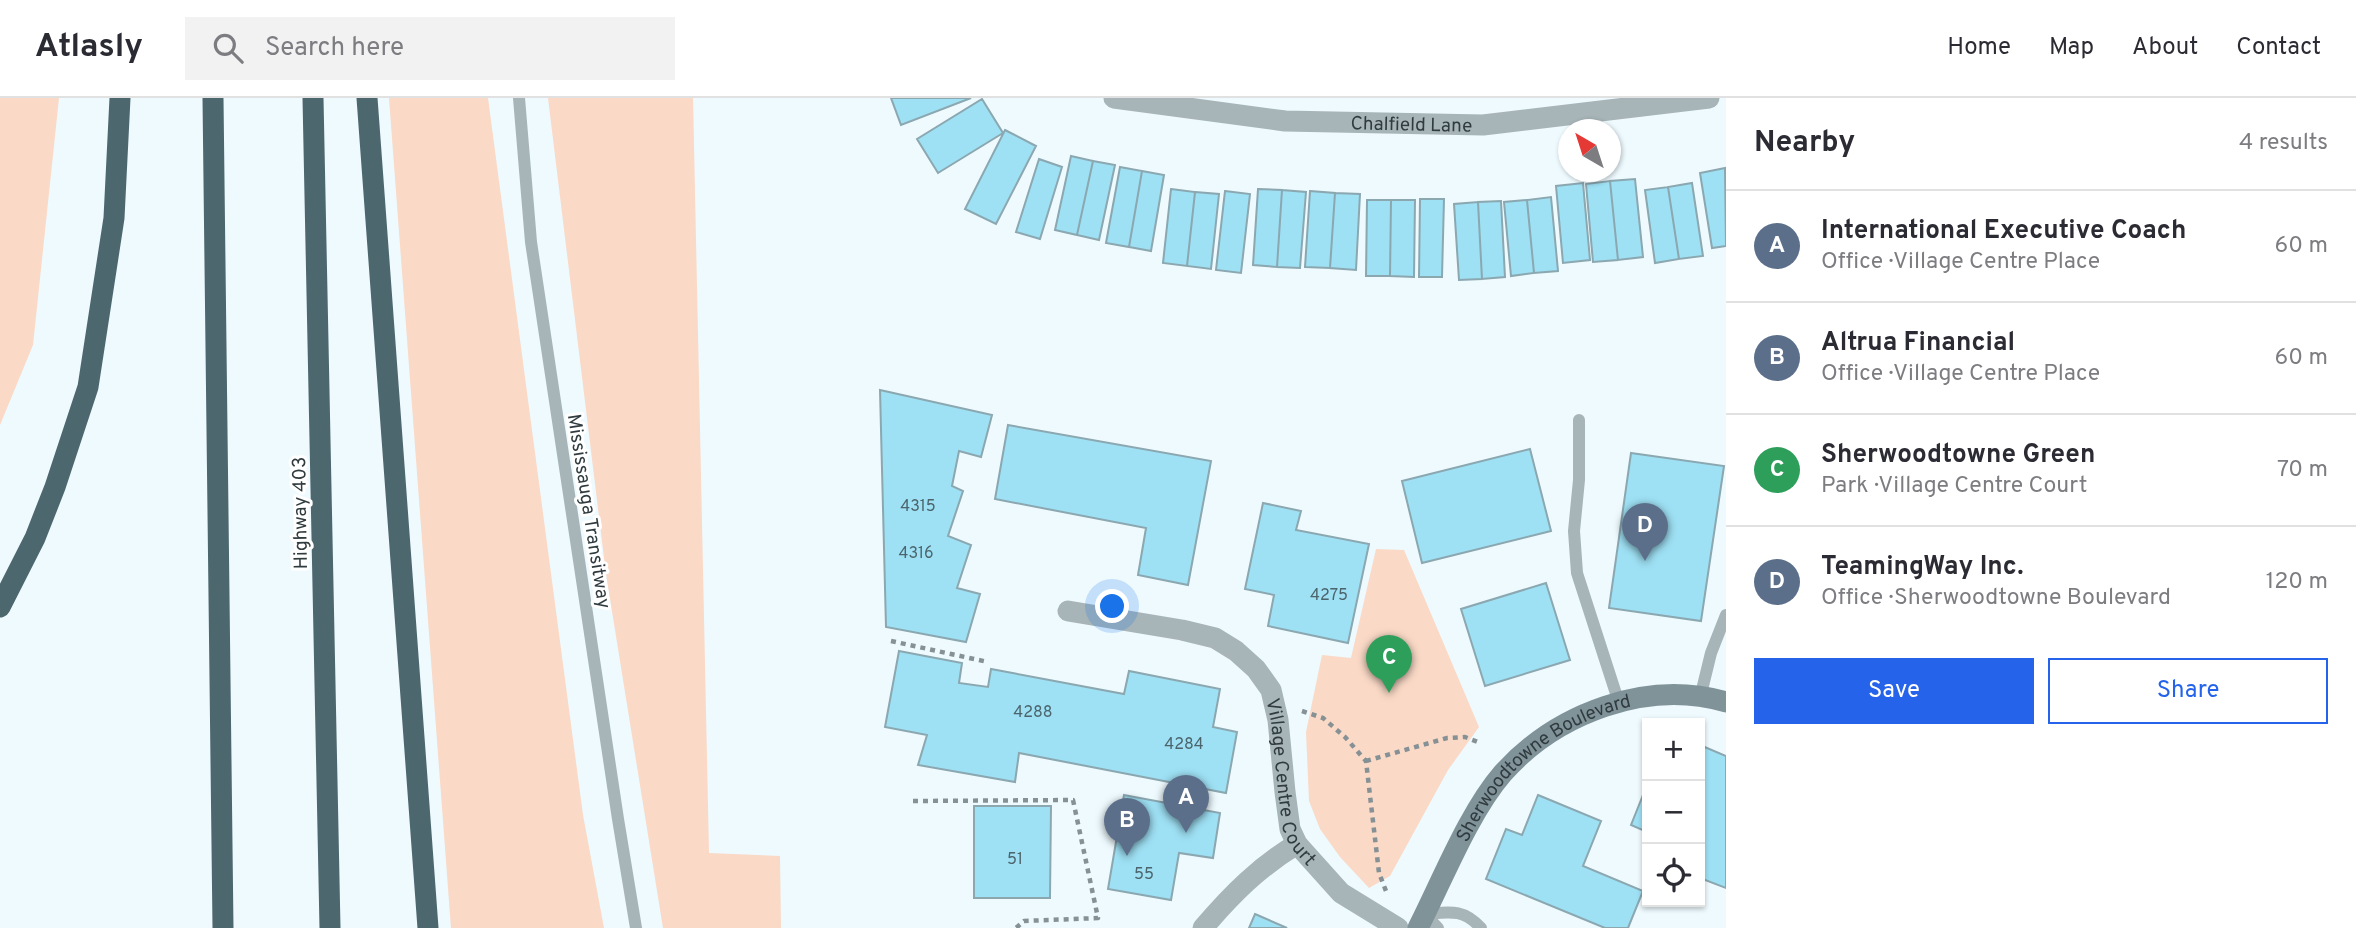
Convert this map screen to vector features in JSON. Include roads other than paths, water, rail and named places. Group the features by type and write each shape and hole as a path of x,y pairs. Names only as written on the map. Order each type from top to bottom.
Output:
{"highway":[{"path":"0,607 35,538 64,463 88,387 114,218 120,98"},
{"path":"213,98 223,928"},
{"name":"Highway 403","path":"313,98 330,928"},
{"path":"367,98 428,928"}],"street":[{"name":"Chalfield Lane","path":"1114,98 1285,121 1483,125 1709,98"},
{"name":"Village Centre Court","path":"1068,611 1215,638 1237,651 1256,669 1270,690 1278,720 1284,792 1290,828 1297,844 1341,892 1398,928"},
{"name":"Sherwoodtowne Boulevard","path":"1427,923 1473,818 1502,775 1531,746 1563,725 1597,709 1619,703 1669,694 1726,702"},
{"path":"1203,928 1267,863 1297,844"}],"lane":[{"name":"Mississauga Transitway","path":"519,98 531,242 636,928"},
{"path":"1579,420 1579,480 1574,531 1577,573 1619,703"},
{"path":"1700,698 1711,653 1726,615"},
{"path":"1427,923 1456,911 1475,921 1481,928"}],"place":[{"name":"TeamingWay Inc.","path":"1645,561"},
{"name":"Sherwoodtowne Green","path":"1389,693"},
{"name":"International Executive Coach","path":"1186,833"},
{"name":"Altrua Financial","path":"1127,856"}]}
